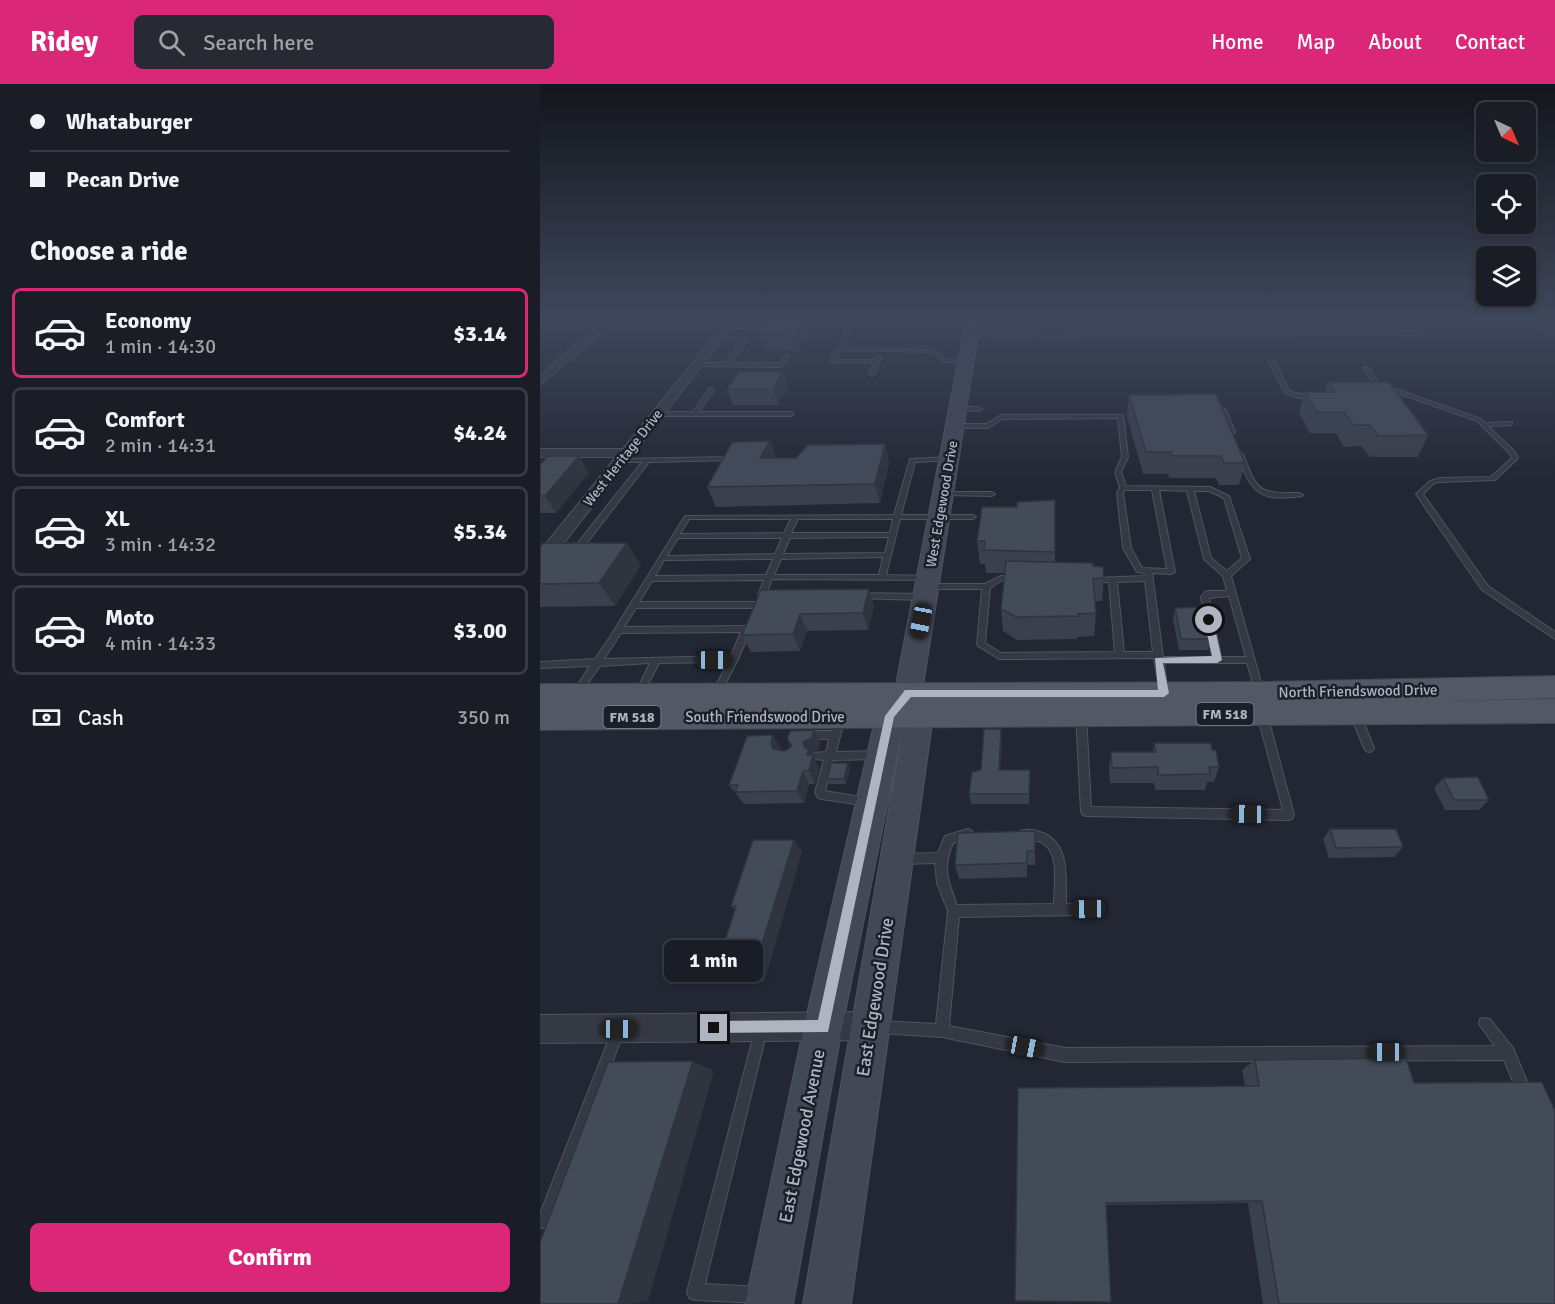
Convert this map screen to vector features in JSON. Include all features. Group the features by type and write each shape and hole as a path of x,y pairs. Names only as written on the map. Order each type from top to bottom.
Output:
{"main road":[{"name":"West Edgewood Drive","path":"906,708 945,494 964,372"},
{"name":"North Friendswood Drive","path":"906,708 1081,715 1555,687"},
{"name":"North Friendswood Drive","path":"906,708 1164,693 1355,714 1555,711"},
{"name":"South Friendswood Drive","path":"540,717 716,694 906,708"},
{"name":"South Friendswood Drive","path":"540,696 576,695 631,706 797,717 837,726 906,708"},
{"name":"East Edgewood Avenue","path":"769,1300 823,1027 881,755 906,708"},
{"name":"East Edgewood Drive","path":"827,1304 869,1026 897,860 906,708"}],"street":[{"path":"540,382 551,372"},
{"name":"West Heritage Drive","path":"550,554 691,372"},
{"path":"540,453 624,457"},
{"path":"540,1029 869,1026"}],"lane":[{"path":"1277,372 1287,392 1300,396 1319,396"},
{"path":"1369,372 1377,384 1486,424 1510,423"},
{"path":"695,414 711,390"},
{"path":"957,417 979,409"},
{"path":"1223,410 1234,436"},
{"path":"658,414 791,414"},
{"path":"957,417 988,426 1001,417 1121,416 1125,457 1118,472 1123,488 1120,493 1127,548 1140,570 1147,575 1164,693"},
{"path":"1486,424 1515,458 1499,476 1494,479 1440,480 1432,482 1419,494 1485,588 1555,636"},
{"path":"1237,446 1252,486 1258,492 1269,495 1300,495"},
{"path":"624,457 647,460 740,459"},
{"path":"882,577 912,460 951,459"},
{"path":"550,554 580,546 647,460"},
{"path":"1123,488 1216,490 1227,497 1246,559 1227,575"},
{"path":"1079,579 1113,580 1171,572 1155,489"},
{"path":"1081,715 1086,811 1289,814 1251,660 1227,575 1208,559 1190,489"},
{"path":"945,494 992,494"},
{"path":"576,695 619,630 687,517 973,517"},
{"path":"716,694 734,659 795,517"},
{"path":"676,536 893,535"},
{"path":"663,558 888,555"},
{"path":"649,579 882,577 927,587"},
{"path":"844,596 927,587 986,587 1001,578 1024,578"},
{"path":"1113,580 1120,655"},
{"path":"986,587 981,644 999,656 1120,655 1251,660"},
{"path":"1217,660 1205,597 1208,594 1232,592"},
{"path":"762,595 773,595"},
{"path":"634,605 752,617"},
{"path":"619,630 752,617"},
{"path":"540,665 734,659"},
{"path":"631,706 656,660"},
{"path":"1355,714 1369,748"},
{"path":"837,726 820,786 822,795 871,802"},
{"path":"816,756 881,755"},
{"path":"942,1031 954,911 941,882 939,858 949,839 960,834 981,834"},
{"path":"1014,834 1036,834 1046,837 1054,844 1057,854 1060,910"},
{"path":"897,860 939,858"},
{"path":"954,911 1088,909"},
{"path":"1485,1024 1508,1053 1531,1107"},
{"path":"869,1026 942,1031 1065,1055 1508,1053"},
{"path":"762,1028 695,1292 769,1300"},
{"path":"545,1221 619,1029"}],"building":[{"path":"739,372 783,372 773,389 727,389"},
{"path":"1328,382 1389,382 1428,435 1379,436 1369,425 1353,425 1344,412 1317,412 1305,392 1335,392"},
{"path":"1216,394 1245,463 1224,463 1221,456 1172,456 1171,452 1146,452 1129,395"},
{"path":"770,441 760,458 796,458 808,445 885,444 875,484 707,487 732,443"},
{"path":"548,456 579,456 545,496 540,496 540,465"},
{"path":"1055,500 1055,552 984,550 985,541 977,541 982,507 1017,507 1017,502"},
{"path":"543,543 627,543 599,583 540,584 540,547"},
{"path":"1006,561 1093,563 1093,566 1103,567 1104,578 1093,579 1096,613 1078,614 1079,616 1016,617 1001,609"},
{"path":"869,589 863,613 800,614 793,634 742,635 761,590"},
{"path":"1204,607 1211,639 1181,639 1175,608"},
{"path":"984,729 1001,729 999,770 1030,770 1029,794 969,794 972,772 981,770"},
{"path":"814,730 812,738 803,742 805,748 809,749 807,755 813,755 809,771 803,771 797,791 735,792 738,785 729,785 747,736 773,735 771,744 773,749 785,751 792,746 787,739 790,731"},
{"path":"1154,743 1211,743 1212,750 1216,750 1219,767 1209,767 1210,774 1158,775 1158,767 1112,768 1111,752 1156,752"},
{"path":"831,763 848,763 844,779 827,779"},
{"path":"1478,777 1489,800 1454,800 1443,778"},
{"path":"1330,829 1396,829 1403,847 1336,848"},
{"path":"1035,831 1035,851 1027,851 1027,863 955,865 958,833"},
{"path":"753,840 794,840 753,973 715,973 736,906 731,906"},
{"path":"1406,1058 1414,1083 1542,1082 1555,1111 1555,1304 1279,1304 1262,1201 1106,1203 1111,1302 1015,1301 1018,1088 1259,1086 1255,1060"},
{"path":"693,1061 618,1304 540,1304 540,1242 608,1062"}],"route":[{"path":"714,1028 823,1027 890,716 908,693 1164,693 1158,660 1217,660 1209,620"}]}
